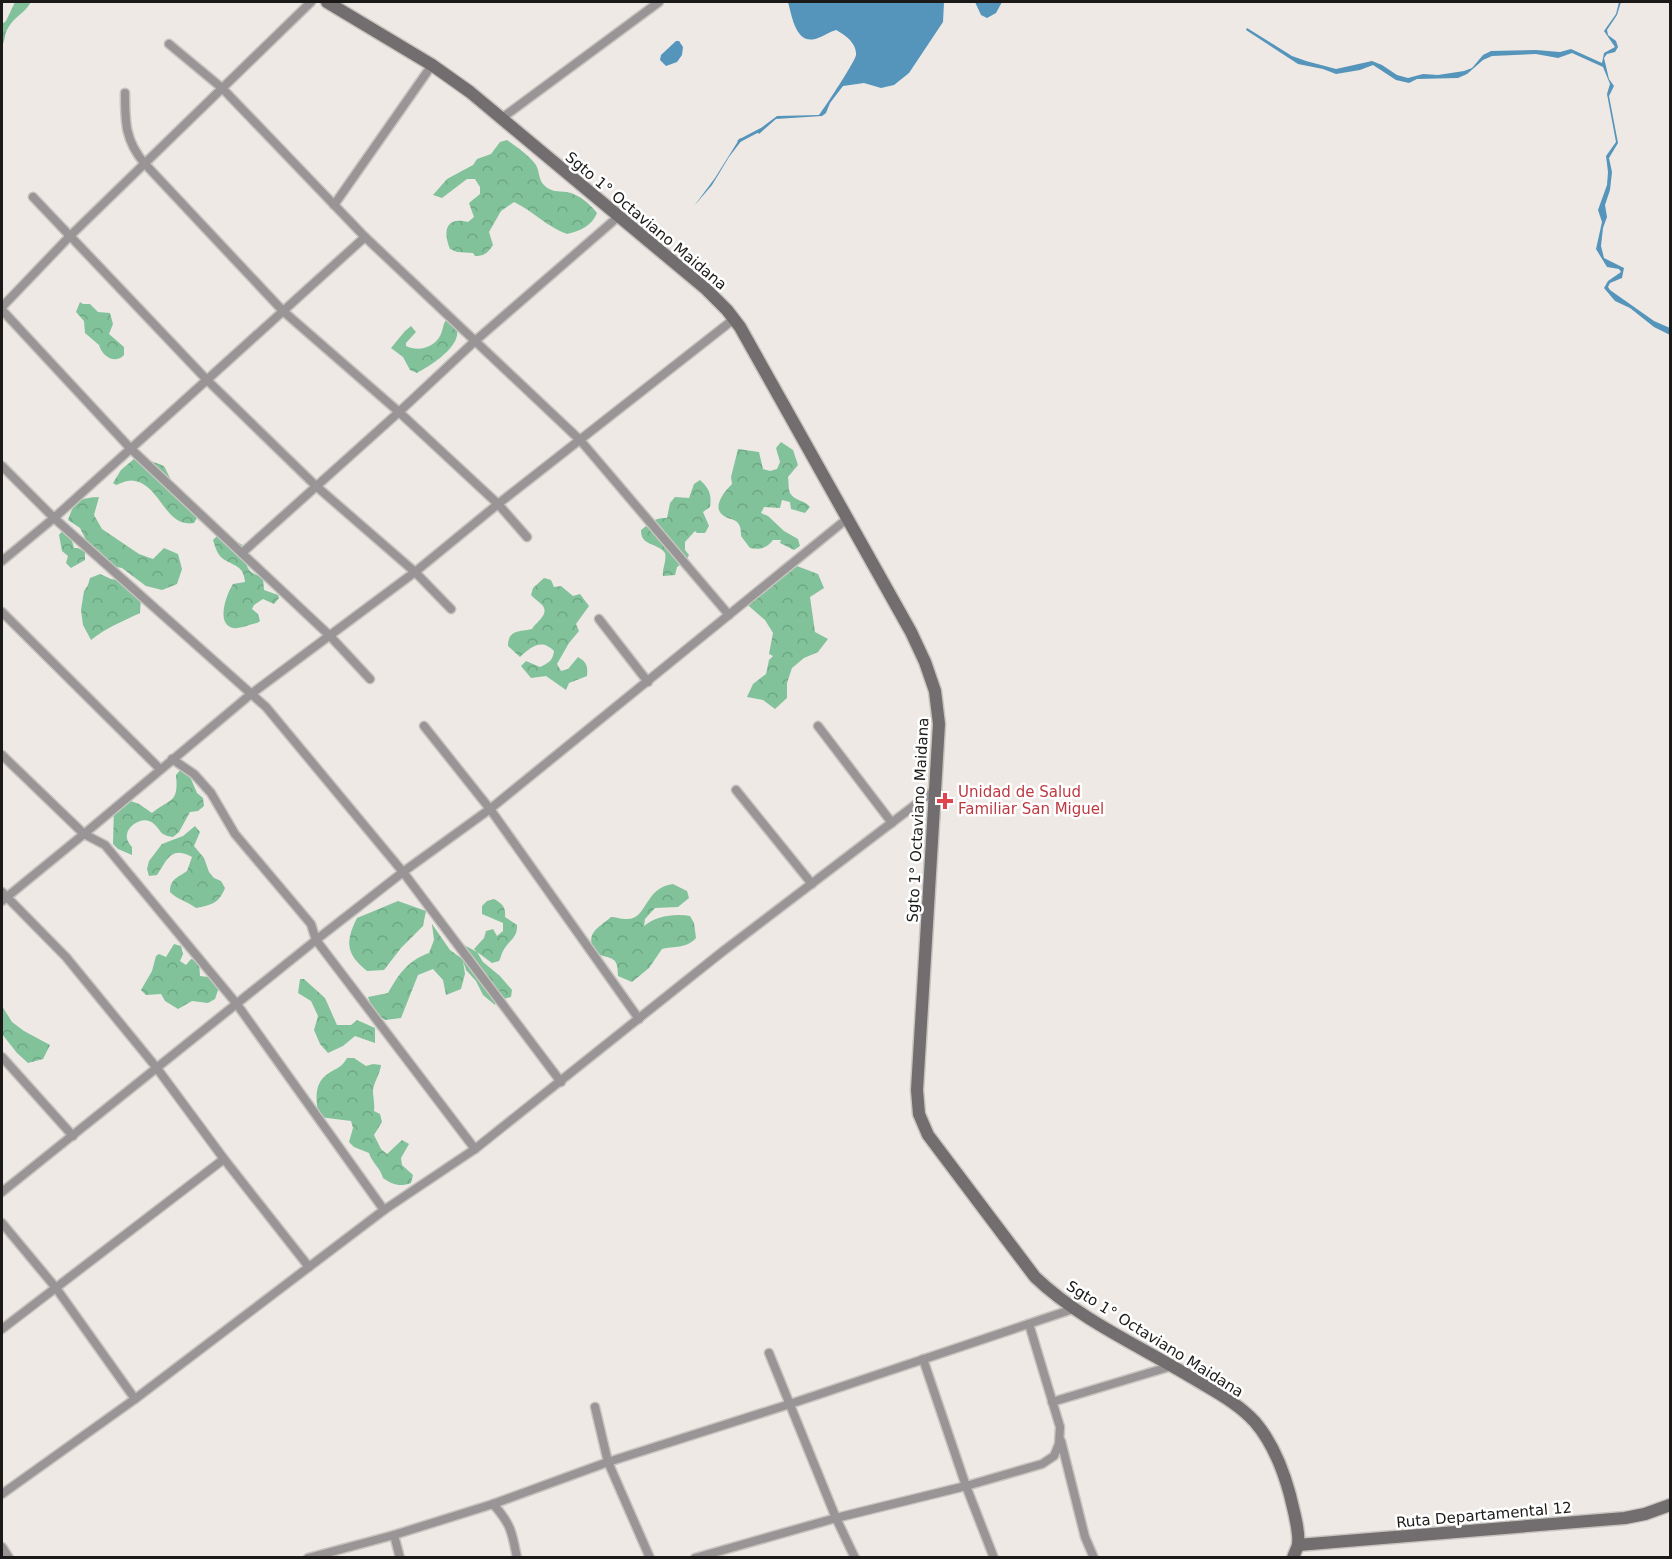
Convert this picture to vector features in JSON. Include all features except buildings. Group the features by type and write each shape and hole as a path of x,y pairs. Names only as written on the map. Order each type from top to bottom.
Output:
{"main road":[{"name":"Sgto 1° Octaviano Maidana","path":"327,2 432,65 470,92 706,289 734,319 848,518 910,632 925,662 935,691 939,723 917,1090 919,1114 928,1135 1035,1277 1056,1297 1072,1309 1232,1402 1254,1421 1270,1442 1285,1477 1295,1513 1298,1545"},
{"name":"Ruta Departamental 12","path":"1298,1545 1625,1518 1671,1505"},
{"path":"1293,1557 1298,1545"}],"street":[{"path":"311,2 70,236 2,308 130,449 329,635 370,679"},
{"path":"502,118 660,2"},
{"path":"169,44 222,88 366,237 580,440 729,615"},
{"path":"334,205 432,65"},
{"path":"125,93 125,118 132,150 283,311 399,412 498,504 527,537"},
{"path":"33,197 207,380 316,486 415,572 451,609"},
{"path":"242,553 475,341 619,216"},
{"path":"2,561 54,518 366,237"},
{"path":"309,1267 224,1159 156,1067 66,957 3,896 84,834 251,694 415,572 734,319"},
{"path":"2,466 54,518 267,707 403,872 561,1082"},
{"path":"2,1192 315,939 490,809 848,518"},
{"path":"2,612 159,770"},
{"path":"599,619 648,682"},
{"path":"424,726 490,809 639,1019"},
{"path":"818,726 892,823"},
{"path":"2,756 84,834 105,845 236,1004 384,1210"},
{"path":"172,759 194,774 211,793 235,834 311,924 315,939 475,1149"},
{"path":"736,789 812,884"},
{"path":"2,1494 135,1399 384,1210 475,1149 722,952 936,789"},
{"path":"2,1057 73,1136"},
{"path":"2,1329 224,1159"},
{"path":"2,1223 56,1288 135,1399"},
{"path":"308,1557 394,1535 493,1504 608,1462 790,1404 1072,1309"},
{"path":"695,1557 836,1518 966,1486 1042,1464 1054,1456 1059,1444 1060,1427 1029,1324"},
{"path":"769,1353 836,1518 855,1557"},
{"path":"923,1359 966,1486 994,1557"},
{"path":"1052,1402 1172,1366"},
{"path":"594,1407 608,1462 650,1557"},
{"path":"1059,1435 1085,1537 1094,1557"},
{"path":"493,1504 511,1528 517,1557"},
{"path":"394,1535 400,1557"},
{"path":"2,1547 9,1557"}],"green space":[{"path":"15,2 31,2 10,24 2,46 2,24 6,21"},
{"path":"507,140 523,151 533,162 541,181 547,188 580,197 597,213 595,218 585,227 567,234 514,202 501,211 489,232 493,245 486,254 475,256 473,253 450,249 447,237 448,227 454,221 468,222 474,217 469,203 480,194 480,187 475,179 467,179 442,198 433,195 447,179 473,165 477,159 491,154 500,142"},
{"path":"80,302 90,304 98,312 110,313 113,324 109,334 124,347 124,355 117,359 109,358 85,333 84,321 76,312"},
{"path":"448,318 455,325 457,333 455,341 442,357 417,373 410,370 403,357 391,348 411,326 416,332 406,346 417,349 428,347 437,341"},
{"path":"781,442 793,450 798,465 788,477 790,493 794,498 810,507 805,513 791,509 790,502 782,500 780,508 764,507 761,513 798,539 800,546 794,550 780,543 781,540 773,540 763,548 750,548 741,536 738,524 720,513 720,500 732,484 731,477 738,449 759,452 763,469 770,471 777,469 780,462 776,448"},
{"path":"135,458 143,458 164,466 173,484 198,516 194,523 184,523 176,519 144,484 133,481 116,485 113,483 121,470"},
{"path":"700,480 708,489 711,499 710,507 703,512 709,526 705,533 695,531 685,542 685,550 689,555 685,562 677,567 675,575 663,576 665,553 646,542 641,530 656,520 667,518 670,503 675,497 689,498 694,484"},
{"path":"99,497 94,515 102,529 139,554 153,559 164,548 178,554 182,569 177,584 162,590 146,586 122,568 107,565 100,552 87,542 80,528 68,520 78,502 87,498"},
{"path":"64,529 70,534 74,548 85,552 85,560 71,568 66,563 68,556 62,551 59,535"},
{"path":"218,535 225,535 248,548 250,555 245,561 248,569 263,578 264,590 278,595 279,598 274,604 263,599 254,605 252,609 258,614 260,621 257,623 233,628 225,621 224,608 233,584 245,582 243,572 217,552 213,540"},
{"path":"789,563 818,574 824,588 810,597 815,632 828,639 818,652 804,658 792,668 787,683 787,698 775,709 763,700 747,697 753,684 766,674 769,660 773,656 769,654 773,633 765,620 742,600"},
{"path":"100,574 119,580 141,597 140,613 109,628 91,640 83,625 81,610 84,591 90,578"},
{"path":"544,578 551,580 554,587 561,586 573,596 580,594 589,606 576,624 579,631 557,664 561,671 568,669 578,657 586,665 587,676 569,683 566,690 546,676 531,678 521,666 526,661 540,667 546,664 552,659 554,651 549,647 536,645 520,657 508,646 512,634 532,629 543,615 543,606 531,595 533,588"},
{"path":"181,769 188,772 197,793 203,798 204,806 198,811 190,812 179,832 173,837 163,834 150,821 138,822 128,830 127,834 127,840 132,847 132,855 118,849 113,844 114,806 125,799 139,804 152,813 174,796 177,784 176,775"},
{"path":"195,826 200,832 194,846 204,858 209,872 221,881 225,888 214,902 196,908 170,892 173,881 187,871 192,857 179,853 170,856 157,875 149,876 147,869 149,861 162,844 183,836"},
{"path":"673,884 687,891 689,898 678,907 655,908 645,919 644,926 666,916 690,916 694,923 696,938 684,946 662,949 649,968 632,982 618,976 617,965 613,959 596,954 591,941 594,932 611,917 625,919 638,915 656,891"},
{"path":"494,899 503,906 505,917 517,925 516,933 502,952 499,961 492,963 474,949 484,938 486,931 493,929 497,936 503,931 503,923 482,914 482,906"},
{"path":"398,901 426,911 423,926 401,948 384,970 367,971 351,953 349,941 353,926 357,918"},
{"path":"432,924 450,950 461,958 460,953 456,950 464,945 477,952 483,962 512,990 511,997 496,1001 495,1005 483,995 476,981 466,970 463,961 465,974 461,989 446,995 443,980 433,969 418,975 401,1018 385,1020 373,1011 368,997 388,993 404,969 429,953 434,940"},
{"path":"174,944 181,946 183,954 180,961 186,965 191,959 199,961 200,976 216,978 220,984 215,999 208,1003 192,1001 178,1009 165,1001 161,994 146,995 141,990 152,971 156,956 159,954 166,957"},
{"path":"300,979 304,979 325,998 337,1025 351,1025 357,1020 375,1028 375,1043 355,1036 343,1046 328,1053 320,1044 314,1030 318,1016 311,1001 298,993"},
{"path":"2,1006 12,1022 50,1045 43,1059 28,1063 2,1034"},
{"path":"347,1058 354,1058 366,1066 381,1065 373,1090 374,1111 380,1114 382,1122 374,1135 381,1149 387,1154 402,1140 409,1144 401,1158 402,1165 413,1175 411,1183 397,1185 383,1178 369,1153 354,1147 349,1142 353,1128 351,1121 319,1117 317,1092 320,1082"}],"water":[{"path":"788,2 944,2 943,22 909,73 894,85 881,88 864,83 843,86 822,116 776,119 759,134 757,131 777,116 819,115 856,55 852,43 836,30 811,40 805,38 796,29"},
{"path":"975,2 1002,2 996,13 987,18 981,15"},
{"path":"1619,2 1621,2 1617,15 1607,30 1608,35 1616,41 1618,47 1615,52 1607,54 1604,58 1609,79 1614,86 1609,96 1618,143 1609,158 1612,172 1605,205 1607,217 1601,246 1604,258 1624,268 1622,278 1610,283 1608,287 1610,290 1654,321 1670,328 1670,335 1654,327 1630,308 1615,301 1604,288 1608,281 1621,272 1619,269 1607,267 1596,249 1602,222 1598,210 1607,185 1606,156 1616,142 1607,94 1610,84 1603,67 1572,53 1558,58 1536,54 1492,56 1458,78 1417,79 1409,83 1396,80 1373,65 1336,74 1298,64 1246,30 1247,28 1292,56 1306,61 1336,69 1372,61 1397,75 1408,78 1423,74 1438,75 1464,71 1472,68 1483,55 1491,51 1560,52 1571,49 1602,63 1604,53 1615,47 1604,31 1616,14"},
{"path":"676,41 679,41 683,47 682,55 677,62 666,66 660,60 661,55"},
{"path":"740,138 742,140 712,185 694,206 715,178"}],"waterway":[{"path":"739,141 760,130"}],"place":[{"name":"Unidad de Salud Familiar San Miguel","path":"945,801"}]}
